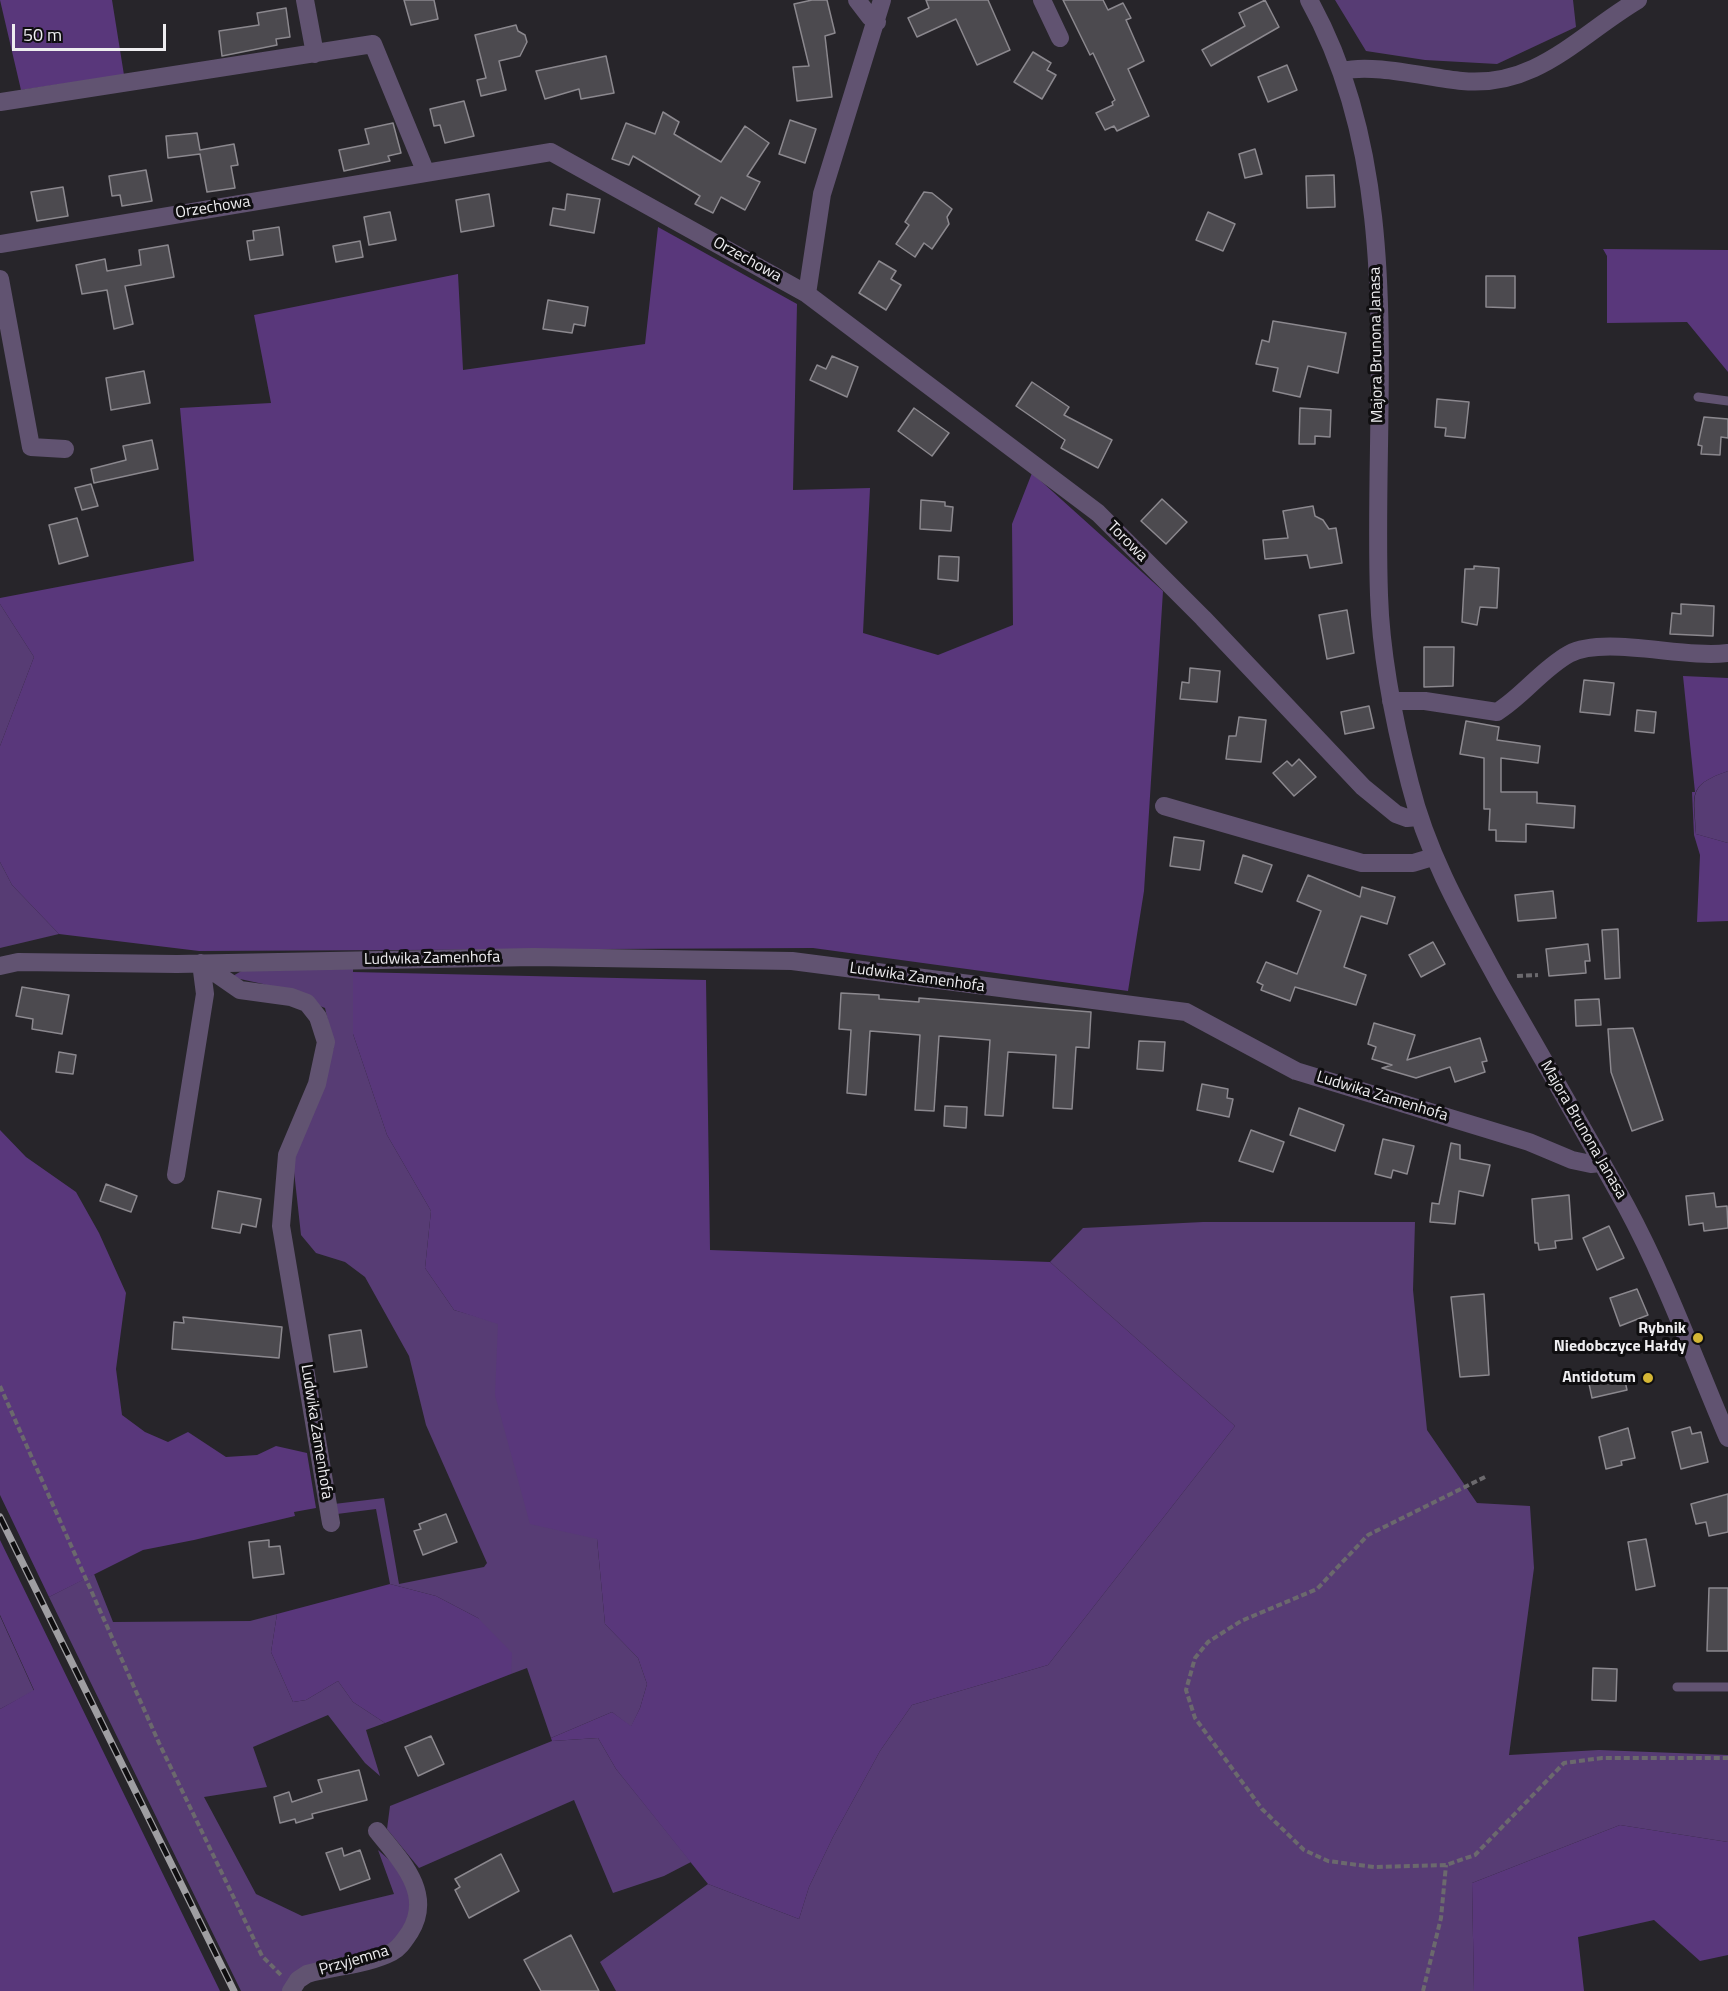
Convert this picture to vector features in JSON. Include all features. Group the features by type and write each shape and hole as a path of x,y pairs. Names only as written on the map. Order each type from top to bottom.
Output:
{"street":[{"path":"305,0 315,54"},
{"path":"858,0 870,17 877,22"},
{"path":"807,294 822,194 882,0"},
{"path":"1042,0 1060,38"},
{"name":"Majora Brunona Janasa","path":"1309,0 1343,71 1360,134 1375,243 1379,597 1391,701 1418,817 1433,857 1454,900 1644,1241 1722,1408 1728,1438"},
{"path":"1343,71 1366,68 1465,81 1496,80 1531,71 1564,52 1609,17 1638,0"},
{"path":"0,102 373,44 426,173"},
{"name":"Orzechowa","path":"0,244 551,152 807,294"},
{"path":"0,279 31,447 65,449"},
{"name":"Torowa","path":"807,294 1098,513 1196,611 1363,787 1396,814 1407,818 1418,817"},
{"path":"1391,701 1425,701 1497,712 1555,663 1585,648 1609,647 1697,655 1728,653"},
{"path":"1164,806 1362,863 1413,863 1433,857"},
{"name":"Ludwika Zamenhofa","path":"0,966 18,962 201,963 533,957 792,961 1186,1012 1296,1071 1529,1142 1572,1160 1591,1164 1601,1163"},
{"path":"176,1175 205,994 201,963"},
{"name":"Ludwika Zamenhofa","path":"201,963 240,990 291,997 307,1003 318,1017 326,1042 317,1084 287,1155 281,1226 331,1523"},
{"name":"Przyjemna","path":"293,1987 314,1972 389,1953 403,1942 413,1927 418,1905 415,1883 377,1831"}],"lane":[{"path":"1698,397 1728,401"},
{"path":"1677,1687 1728,1687"}],"path":[{"path":"1511,979 1538,975"},
{"path":"0,1386 159,1743 262,1956 293,1987"},
{"path":"1485,1477 1368,1534 1317,1589 1241,1621 1208,1642 1194,1658 1186,1690 1195,1718 1262,1809 1304,1850 1328,1861 1374,1868 1446,1865 1475,1855 1564,1763 1602,1758 1728,1758"},
{"path":"1423,1991 1441,1918 1446,1865"}],"shaded area":[{"path":"0,0 112,0 124,75 21,90"},
{"path":"1335,0 1573,0 1576,27 1497,64 1425,60 1366,51"},
{"path":"658,227 797,304 793,490 870,488 863,633 938,655 1013,625 1012,524 1032,473 1163,591 1144,891 1128,991 813,948 199,951 59,934 12,885 0,862 0,746 34,657 0,604 0,598 194,561 180,408 271,403 254,315 458,274 463,370 645,344"},
{"path":"1603,249 1728,250 1728,372 1687,322 1607,323 1607,256"},
{"path":"0,604 34,657 0,746"},
{"path":"1683,676 1728,678 1728,771 1714,776 1699,787 1694,800 1696,834 1728,843 1728,921 1697,922 1700,855 1694,835 1692,792 1695,792"},
{"path":"1728,771 1728,843 1696,834 1695,800 1699,787 1715,776"},
{"path":"0,862 12,885 59,934 0,948"},
{"path":"353,965 353,1034 387,1135 431,1211 425,1268 454,1310 499,1323 597,1539 605,1624 638,1658 647,1684 640,1708 631,1727 612,1712 551,1738 527,1668 511,1674 478,1618 436,1596 390,1584 376,1509 337,1514 334,1504 384,1498 399,1584 484,1567 487,1563 426,1425 409,1356 365,1277 345,1262 316,1253 301,1235 292,1153 334,1047 325,1008 263,984 231,977 245,969"},
{"path":"353,972 706,980 710,1250 1050,1262 1235,1426 1048,1665 912,1705 880,1751 833,1837 809,1887 799,1919 708,1884 616,1769 598,1738 552,1741 551,1738 612,1712 631,1726 640,1708 647,1684 638,1658 605,1624 597,1539 530,1524 495,1395 498,1324 454,1310 425,1268 431,1211 387,1135 353,1034"},
{"path":"0,1130 26,1157 76,1192 99,1233 126,1293 116,1369 122,1415 145,1432 168,1442 188,1432 226,1457 257,1455 276,1446 307,1453 316,1508 294,1512 295,1516 143,1550 49,1597 0,1495"},
{"path":"1203,1222 1415,1222 1413,1290 1427,1430 1477,1503 1530,1506 1534,1568 1509,1755 1599,1750 1728,1755 1728,1842 1620,1825 1472,1883 1474,1991 616,1991 600,1962 708,1884 799,1919 809,1887 833,1837 880,1751 912,1705 1048,1665 1235,1426 1050,1262 1083,1228"},
{"path":"0,1540 220,1991 0,1991 0,1709 34,1690 0,1615"},
{"path":"94,1574 113,1622 250,1621 277,1614 271,1652 293,1702 306,1700 338,1681 353,1702 385,1723 366,1730 380,1776 365,1763 328,1715 253,1747 267,1787 204,1797 256,1894 302,1916 394,1894 378,1850 404,1873 412,1903 404,1929 391,1945 285,1991 241,1991 49,1597"},
{"path":"390,1584 436,1596 478,1618 512,1653 511,1674 385,1723 353,1702 338,1681 306,1700 293,1702 271,1652 277,1614"},
{"path":"0,1616 34,1691 0,1709"},
{"path":"598,1738 616,1769 691,1862 664,1876 613,1893 574,1800 419,1868 387,1829 390,1806 552,1741"},
{"path":"1620,1825 1728,1842 1728,1955 1700,1961 1654,1920 1578,1937 1584,1991 1474,1991 1472,1883"}],"building":[{"path":"404,0 434,0 438,19 411,25"},
{"path":"812,0 827,0 835,33 825,36 832,97 797,101 793,67 809,66 794,4"},
{"path":"926,0 988,0 1010,50 977,65 956,19 917,37 908,18 929,8"},
{"path":"1063,0 1103,0 1108,10 1123,3 1131,18 1126,20 1144,61 1128,69 1149,116 1117,131 1114,126 1105,130 1096,113 1113,105 1112,102 1115,100 1093,53 1090,55"},
{"path":"1265,0 1279,27 1211,66 1202,50 1245,26 1239,13"},
{"path":"286,8 290,37 276,39 277,45 222,56 219,31 259,25 257,13"},
{"path":"516,25 518,31 525,35 527,42 520,56 499,61 506,90 481,96 477,80 486,78 475,35"},
{"path":"1033,52 1051,63 1047,70 1056,75 1042,99 1014,82"},
{"path":"606,56 614,93 581,99 579,89 545,99 536,71"},
{"path":"1287,65 1297,90 1268,102 1258,77"},
{"path":"464,101 474,136 445,143 440,125 434,126 430,109"},
{"path":"663,112 679,122 674,134 721,162 745,126 769,143 747,176 760,182 745,210 721,197 713,213 695,204 700,196 633,156 629,165 612,159 626,123 655,134"},
{"path":"790,120 816,129 805,163 779,154"},
{"path":"393,123 401,153 388,156 390,161 344,171 339,150 369,144 365,129"},
{"path":"197,133 200,150 234,144 238,165 231,166 235,188 207,192 200,154 168,158 166,136"},
{"path":"1255,149 1262,174 1245,178 1239,154"},
{"path":"146,170 152,201 122,206 120,195 112,196 109,176"},
{"path":"1334,175 1335,207 1307,208 1306,176"},
{"path":"63,187 68,216 37,221 31,192"},
{"path":"924,192 932,193 952,209 947,217 949,224 932,249 924,243 915,257 896,244 909,225 905,222"},
{"path":"489,194 494,226 461,232 456,200"},
{"path":"567,194 600,199 594,233 550,225 553,208 565,210"},
{"path":"390,212 396,240 369,245 364,217"},
{"path":"1208,212 1235,224 1223,251 1196,240"},
{"path":"279,227 283,255 250,260 247,241 254,240 253,231"},
{"path":"360,241 363,257 336,262 333,246"},
{"path":"168,245 174,277 125,286 133,324 114,329 107,290 82,294 76,265 105,259 107,271 141,265 139,250"},
{"path":"879,261 896,271 891,279 901,285 886,310 859,293"},
{"path":"1486,276 1515,276 1515,308 1486,307"},
{"path":"548,300 588,307 585,326 574,324 572,333 543,329"},
{"path":"1273,321 1346,333 1338,373 1308,366 1300,397 1273,391 1278,368 1256,364 1262,340 1269,342"},
{"path":"832,356 858,367 847,397 810,380 817,365 826,369"},
{"path":"144,371 150,403 111,410 106,378"},
{"path":"1032,382 1069,407 1064,415 1112,440 1098,468 1061,448 1065,440 1016,406"},
{"path":"1437,399 1469,402 1465,438 1445,436 1446,428 1435,427"},
{"path":"914,408 949,433 932,456 898,431"},
{"path":"1300,408 1331,410 1330,437 1315,436 1315,444 1299,444"},
{"path":"1704,417 1728,419 1728,438 1721,437 1720,455 1701,454 1702,446 1698,445"},
{"path":"152,440 158,469 94,483 91,469 126,460 123,446"},
{"path":"91,484 98,506 82,510 75,488"},
{"path":"1162,499 1187,522 1166,544 1141,521"},
{"path":"921,500 945,502 945,506 953,507 951,531 920,529"},
{"path":"1313,506 1315,516 1323,520 1329,529 1336,528 1342,563 1310,568 1307,555 1265,559 1263,540 1288,538 1283,511"},
{"path":"77,518 88,556 59,564 49,525"},
{"path":"939,556 959,557 958,581 938,579"},
{"path":"1474,566 1499,568 1497,608 1480,607 1477,625 1462,622 1465,569 1474,569"},
{"path":"1681,604 1714,606 1713,636 1670,634 1672,613 1681,614"},
{"path":"1347,610 1354,653 1327,659 1319,615"},
{"path":"1424,647 1454,647 1453,686 1424,687"},
{"path":"1190,668 1220,671 1217,702 1180,699 1182,682 1189,683"},
{"path":"1584,680 1614,683 1610,715 1580,712"},
{"path":"1369,706 1374,728 1345,734 1341,712"},
{"path":"1637,710 1656,712 1654,733 1635,731"},
{"path":"1239,717 1266,720 1261,762 1226,759 1229,736 1236,736"},
{"path":"1466,721 1499,727 1497,740 1540,746 1538,763 1501,758 1501,792 1537,792 1537,803 1575,806 1574,828 1526,824 1526,842 1496,841 1496,830 1489,830 1490,809 1484,809 1484,758 1460,754"},
{"path":"1299,759 1316,777 1294,796 1273,773 1287,761 1292,766"},
{"path":"1174,837 1204,841 1200,870 1170,866"},
{"path":"1243,855 1272,865 1262,892 1235,883"},
{"path":"1308,875 1360,897 1362,887 1395,897 1387,924 1361,916 1344,967 1366,975 1356,1005 1295,987 1290,1001 1261,990 1263,985 1257,982 1266,962 1297,974 1321,911 1297,901"},
{"path":"1553,891 1556,918 1518,921 1515,895"},
{"path":"1618,929 1620,978 1605,979 1602,930"},
{"path":"1433,942 1445,964 1421,977 1409,955"},
{"path":"1588,944 1590,961 1585,961 1586,973 1549,976 1546,949"},
{"path":"22,987 69,995 62,1034 32,1029 33,1019 16,1016"},
{"path":"841,993 879,995 879,999 919,1002 919,998 1091,1012 1089,1048 1076,1047 1072,1109 1053,1108 1056,1055 1008,1052 1003,1116 985,1115 990,1040 939,1036 934,1111 915,1110 920,1035 870,1031 866,1095 847,1093 851,1030 839,1029"},
{"path":"1599,999 1601,1025 1576,1026 1575,1000"},
{"path":"1374,1023 1415,1035 1407,1060 1480,1038 1487,1061 1482,1062 1485,1072 1455,1082 1450,1067 1416,1078 1382,1068 1392,1065 1372,1059 1376,1047 1368,1044"},
{"path":"1633,1028 1663,1120 1632,1131 1611,1072 1608,1029"},
{"path":"1139,1041 1165,1042 1163,1071 1137,1069"},
{"path":"59,1052 76,1055 73,1074 56,1072"},
{"path":"1202,1084 1228,1089 1227,1098 1233,1099 1229,1117 1197,1110"},
{"path":"945,1106 967,1107 966,1128 944,1126"},
{"path":"1299,1108 1344,1125 1335,1151 1290,1135"},
{"path":"1251,1130 1284,1142 1273,1172 1239,1161"},
{"path":"1383,1139 1414,1146 1407,1174 1393,1170 1391,1178 1375,1174"},
{"path":"1451,1143 1460,1145 1460,1159 1490,1165 1483,1196 1459,1191 1455,1224 1430,1222 1432,1203 1439,1204"},
{"path":"106,1184 137,1196 131,1212 100,1201"},
{"path":"218,1191 261,1199 256,1227 242,1224 240,1233 212,1228"},
{"path":"1714,1193 1716,1207 1727,1206 1728,1228 1704,1231 1703,1223 1689,1225 1686,1196"},
{"path":"1569,1195 1572,1239 1555,1241 1556,1248 1539,1250 1538,1243 1535,1243 1532,1199"},
{"path":"1609,1226 1624,1258 1597,1270 1583,1238"},
{"path":"1637,1289 1648,1315 1620,1326 1610,1298"},
{"path":"1484,1294 1489,1375 1460,1377 1451,1297"},
{"path":"183,1317 282,1327 279,1358 172,1349 174,1322 184,1323"},
{"path":"361,1330 367,1367 334,1372 329,1335"},
{"path":"1623,1372 1627,1390 1592,1398 1588,1379"},
{"path":"1690,1427 1692,1434 1701,1432 1708,1462 1681,1469 1672,1432"},
{"path":"1628,1428 1635,1458 1621,1461 1622,1465 1606,1469 1599,1437"},
{"path":"1728,1494 1728,1532 1709,1536 1706,1522 1696,1524 1691,1504"},
{"path":"446,1514 457,1542 423,1555 414,1531 421,1529 419,1524"},
{"path":"1646,1539 1655,1586 1636,1590 1628,1542"},
{"path":"269,1540 269,1547 280,1546 284,1574 253,1578 249,1542"},
{"path":"1709,1588 1728,1588 1728,1651 1707,1651"},
{"path":"1593,1668 1617,1669 1616,1701 1592,1700"},
{"path":"431,1736 444,1764 418,1776 405,1747"},
{"path":"359,1770 367,1800 312,1814 313,1818 296,1823 295,1819 280,1823 274,1797 289,1792 292,1802 322,1792 318,1780"},
{"path":"342,1848 344,1856 360,1850 370,1879 340,1890 326,1853"},
{"path":"501,1854 519,1891 469,1918 455,1890 460,1887 455,1879"},
{"path":"571,1935 599,1991 541,1991 524,1960"}],"railway":[{"path":"0,1517 234,1991"}],"place":[{"name":"Rybnik Niedobczyce Hałdy","path":"1698,1338"},
{"name":"Antidotum","path":"1648,1378"}]}
